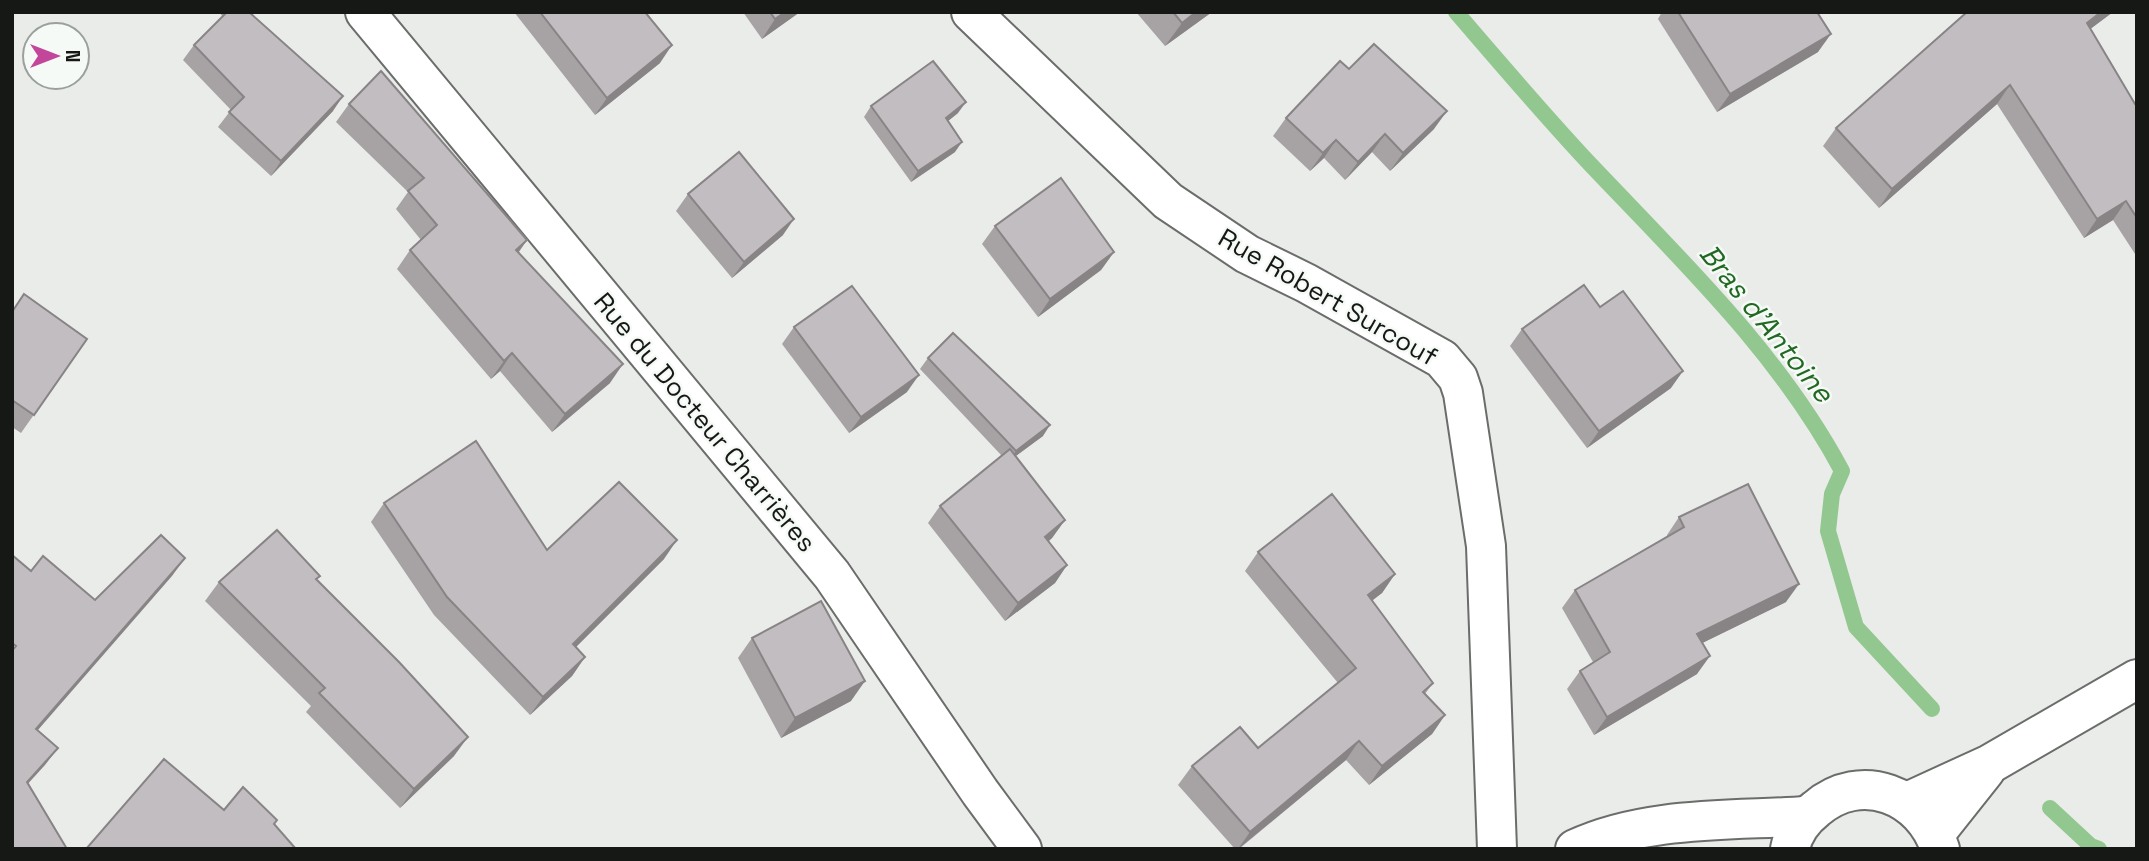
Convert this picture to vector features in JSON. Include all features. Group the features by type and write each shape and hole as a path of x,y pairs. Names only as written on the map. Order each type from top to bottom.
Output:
{"street":[{"name":"Rue du Docteur Charrières","path":"365,12 832,575 1022,849"},
{"name":"Rue Robert Surcouf","path":"971,12 1168,201 1247,254 1442,359 1458,378 1486,546 1497,849"},
{"path":"1907,803 1990,764 2137,679"},
{"path":"1575,849 1590,842 1658,824 1706,822 1798,832 1823,803 1843,793 1864,790 1886,793 1907,803 1923,816 1938,841 1990,764"},
{"path":"1706,822 1754,849"}],"building":[{"path":"227,12 249,12 343,96 281,161 229,112 244,97 194,45"},
{"path":"540,12 645,12 672,45 607,98"},
{"path":"770,12 785,12 775,19"},
{"path":"1173,12 1196,12 1182,23"},
{"path":"1678,12 1817,12 1831,34 1730,94"},
{"path":"1967,12 2101,12 2087,23 2135,104 2137,103 2137,218 2126,201 2097,219 2010,85 1892,189 1836,128"},
{"path":"1374,44 1447,111 1403,153 1385,134 1358,162 1336,140 1323,153 1286,118 1340,61 1349,69"},
{"path":"933,61 966,102 946,118 962,142 918,171 871,106"},
{"path":"381,71 527,240 516,250 623,364 565,414 512,353 504,361 410,250 437,225 408,191 424,178 349,104"},
{"path":"739,152 794,219 744,262 688,194"},
{"path":"1061,178 1114,252 1050,299 995,226"},
{"path":"1584,285 1600,307 1623,291 1683,371 1599,431 1522,329"},
{"path":"852,286 919,375 861,417 794,327"},
{"path":"24,294 87,339 34,415 12,400 12,312"},
{"path":"953,333 1050,425 1016,451 928,358"},
{"path":"476,441 547,550 619,482 677,540 573,644 585,657 543,697 447,597 384,503"},
{"path":"1010,449 1065,520 1045,537 1067,565 1018,603 940,506"},
{"path":"1748,484 1799,584 1697,634 1710,656 1607,717 1580,671 1610,652 1575,590 1684,527 1679,517"},
{"path":"1332,494 1395,574 1368,595 1433,683 1423,692 1445,715 1382,766 1359,741 1250,832 1192,766 1240,727 1258,748 1356,668 1258,552"},
{"path":"277,530 320,576 316,579 399,662 468,737 414,789 319,693 325,688 219,582"},
{"path":"161,535 185,558 36,729 58,748 27,782 67,849 14,849 12,651 16,646 12,643 12,555 31,571 43,556 95,600"},
{"path":"821,601 865,681 795,718 752,638"},
{"path":"164,759 224,810 243,787 277,820 274,824 296,849 86,849"}],"waterway":[{"name":"Bras d'Antoine","path":"1456,12 1522,89 1726,309 1789,387 1842,471 1832,494 1828,531 1856,627 1932,709"},
{"name":"Bras d'Antoine","path":"2050,808 2091,846 2099,849"}]}
